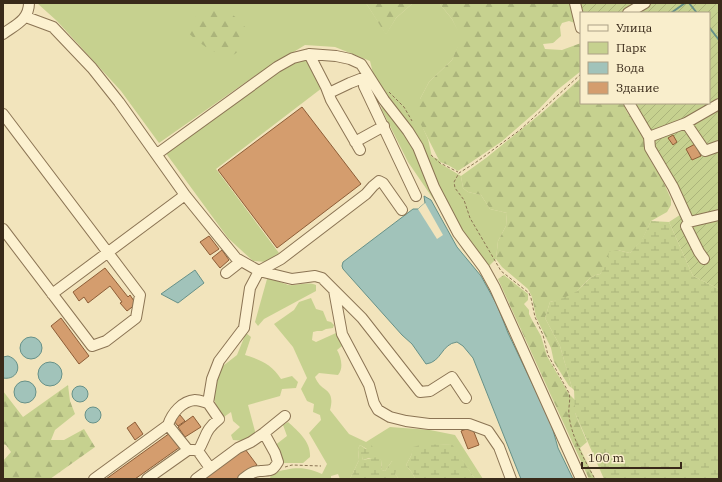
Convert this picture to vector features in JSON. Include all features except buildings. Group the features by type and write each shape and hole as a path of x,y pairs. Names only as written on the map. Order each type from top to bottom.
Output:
{"street":[{"path":"3,34 26,17 29,10 29,3"},
{"path":"575,3 580,24"},
{"path":"630,12 645,3"},
{"path":"26,17 53,27 92,68 119,102 185,195 240,262 259,271 292,279 315,276 322,278 362,318 420,392 430,391 452,376 466,398"},
{"path":"157,154 281,65 293,58 309,54 324,54 350,59 361,64 384,100 408,131 418,147 434,187 458,233 484,268 581,479"},
{"path":"309,54 329,93 331,100 358,146 384,126"},
{"path":"329,93 368,76"},
{"path":"368,76 364,86 416,196"},
{"path":"630,104 649,138 650,148 690,222"},
{"path":"649,138 686,123 714,104"},
{"path":"3,114 140,295 136,318 106,341 92,346 4,231"},
{"path":"686,123 704,152 719,146"},
{"path":"208,403 212,379 219,361 244,328 250,288 259,271 281,259 366,194 379,181 383,183 402,210"},
{"path":"52,294 185,195"},
{"path":"704,259 698,252 686,226 690,222 719,215"},
{"path":"226,273 240,262"},
{"path":"334,290 342,334 369,385 374,403 378,410 390,417 406,421 429,424 470,424 488,431 499,447 511,479"},
{"path":"94,479 168,425 170,417 183,403 196,400 208,403 219,419 210,427 203,442 193,451 147,479"},
{"path":"196,479 238,448 251,442 264,433 285,416"},
{"path":"168,425 210,468"},
{"path":"243,479 250,473 260,471 268,472 274,468 278,462 275,453 264,433"}],"path":[{"path":"580,75 520,130 459,173 454,182 455,188 464,200 470,218 501,271 529,293 534,317 543,335 548,355 569,392 570,398 568,413 572,430 595,479"},
{"path":"274,468 292,465 321,466"}],"green space":[{"path":"37,3 366,3 386,34 396,18 413,3 439,3 452,19 462,38 452,60 429,82 420,99 423,128 428,139 432,157 438,159 441,164 461,176 463,188 468,192 481,195 490,209 507,213 506,226 498,241 496,259 488,267 477,265 463,250 451,225 408,162 382,110 370,61 335,47 305,45 256,75 159,143 121,91 57,21"},
{"path":"366,3 413,3 396,18 386,35"},
{"path":"439,3 573,3 578,24 569,21 562,23 560,27 561,36 553,43 543,44 545,49 562,50 580,43 580,72 556,91 539,109 501,142 458,171 440,162 411,105 420,99 429,82 452,60 461,38 452,19"},
{"path":"579,3 719,3 719,289 693,276 669,222 686,211 632,104 710,104 710,12 582,12"},
{"path":"211,10 231,14 245,27 242,46 237,52 228,58 206,47 186,30 195,17"},
{"path":"307,60 322,88 216,169 279,253 267,262 253,261 228,238 165,152 290,64"},
{"path":"580,79 580,104 623,104 627,112 645,138 649,158 663,181 671,199 671,205 667,212 651,221 642,240 630,253 617,250 600,274 592,277 570,296 550,302 545,318 560,346 572,388 569,386 554,362 551,348 536,317 532,297 528,289 502,267 496,259 498,241 506,226 507,213 490,209 481,195 468,192 463,188 461,176 486,158 544,111"},
{"path":"651,221 669,222 693,276 719,289 719,479 604,479 575,413 574,390 572,388 560,346 545,318 550,302 574,293 590,278 600,274 607,263 609,252 617,250 630,253 642,239"},
{"path":"504,275 528,294 528,300 524,304 529,310 529,314 541,336 547,356 569,394 575,400 575,413 587,442 580,448 595,479 589,479 498,279"},
{"path":"267,279 275,280 288,285 313,284 316,285 316,291 264,319 258,326 255,322"},
{"path":"311,298 316,309 323,311 327,321 334,325 333,328 313,332 312,340 316,342 336,333 342,346 337,350 341,362 341,369 338,375 319,373 315,377 331,397 330,410 349,434 366,442 390,427 430,430 455,435 483,479 475,479 451,444 414,447 406,465 415,479 399,479 395,474 392,461 385,471 382,470 381,460 369,458 363,460 362,457 367,449 360,445 358,449 359,460 350,479 340,479 338,474 331,476 331,479 270,479 271,473 297,468 308,469 322,474 327,464 309,433 321,420 320,415 313,412 314,404 307,401 301,389 307,378 293,347 274,324 294,310 299,302"},
{"path":"246,333 251,337 245,355 266,364 278,374 281,379 292,376 298,382 296,388 282,389 280,396 248,405 256,435 246,441 233,440 231,435 240,427 233,421 231,412 221,419 214,399 214,380 219,369 237,355"},
{"path":"68,385 70,401 75,414 55,430 51,440 64,440 84,429 95,447 50,479 3,479 3,461 11,452 6,445 3,444 3,391 23,417"},
{"path":"288,422 304,438 309,447 310,457 303,463 282,463 274,446 287,436 283,425"},
{"path":"452,444 475,479 415,479 406,465 411,456 413,447 420,445"},
{"path":"360,445 366,449 371,445 374,448 374,451 362,457 363,460 377,457 381,460 382,470 385,471 392,461 398,466 395,474 399,479 350,479 359,460 358,449"}],"water":[{"path":"424,196 431,200 457,247 481,276 497,305 508,333 551,423 558,448 573,479 521,479 473,358 463,346 457,342 452,343 444,349 439,357 431,363 426,364 412,344 402,335 343,269 343,262 413,209 418,209 425,203"},
{"path":"195,270 204,283 178,303 161,294"},
{"path":"31,337 39,340 42,348 39,356 31,359 23,356 20,348 23,340"},
{"path":"8,356 16,362 18,370 13,377 3,378 3,357"},
{"path":"50,362 55,363 61,369 61,379 55,385 50,386 45,385 39,379 38,374 39,369 45,363"},
{"path":"25,381 33,384 36,392 33,400 25,403 17,400 14,392 17,384"},
{"path":"77,386 83,386 88,391 86,400 83,402 77,402 72,397 72,391"},
{"path":"90,407 96,407 101,412 99,421 96,423 90,423 85,418 85,412"}],"pier":[{"path":"425,203 443,235 437,239 418,209"}],"waterway":[{"path":"672,12 685,3"},
{"path":"689,3 696,12"},
{"path":"710,28 719,40"}]}
